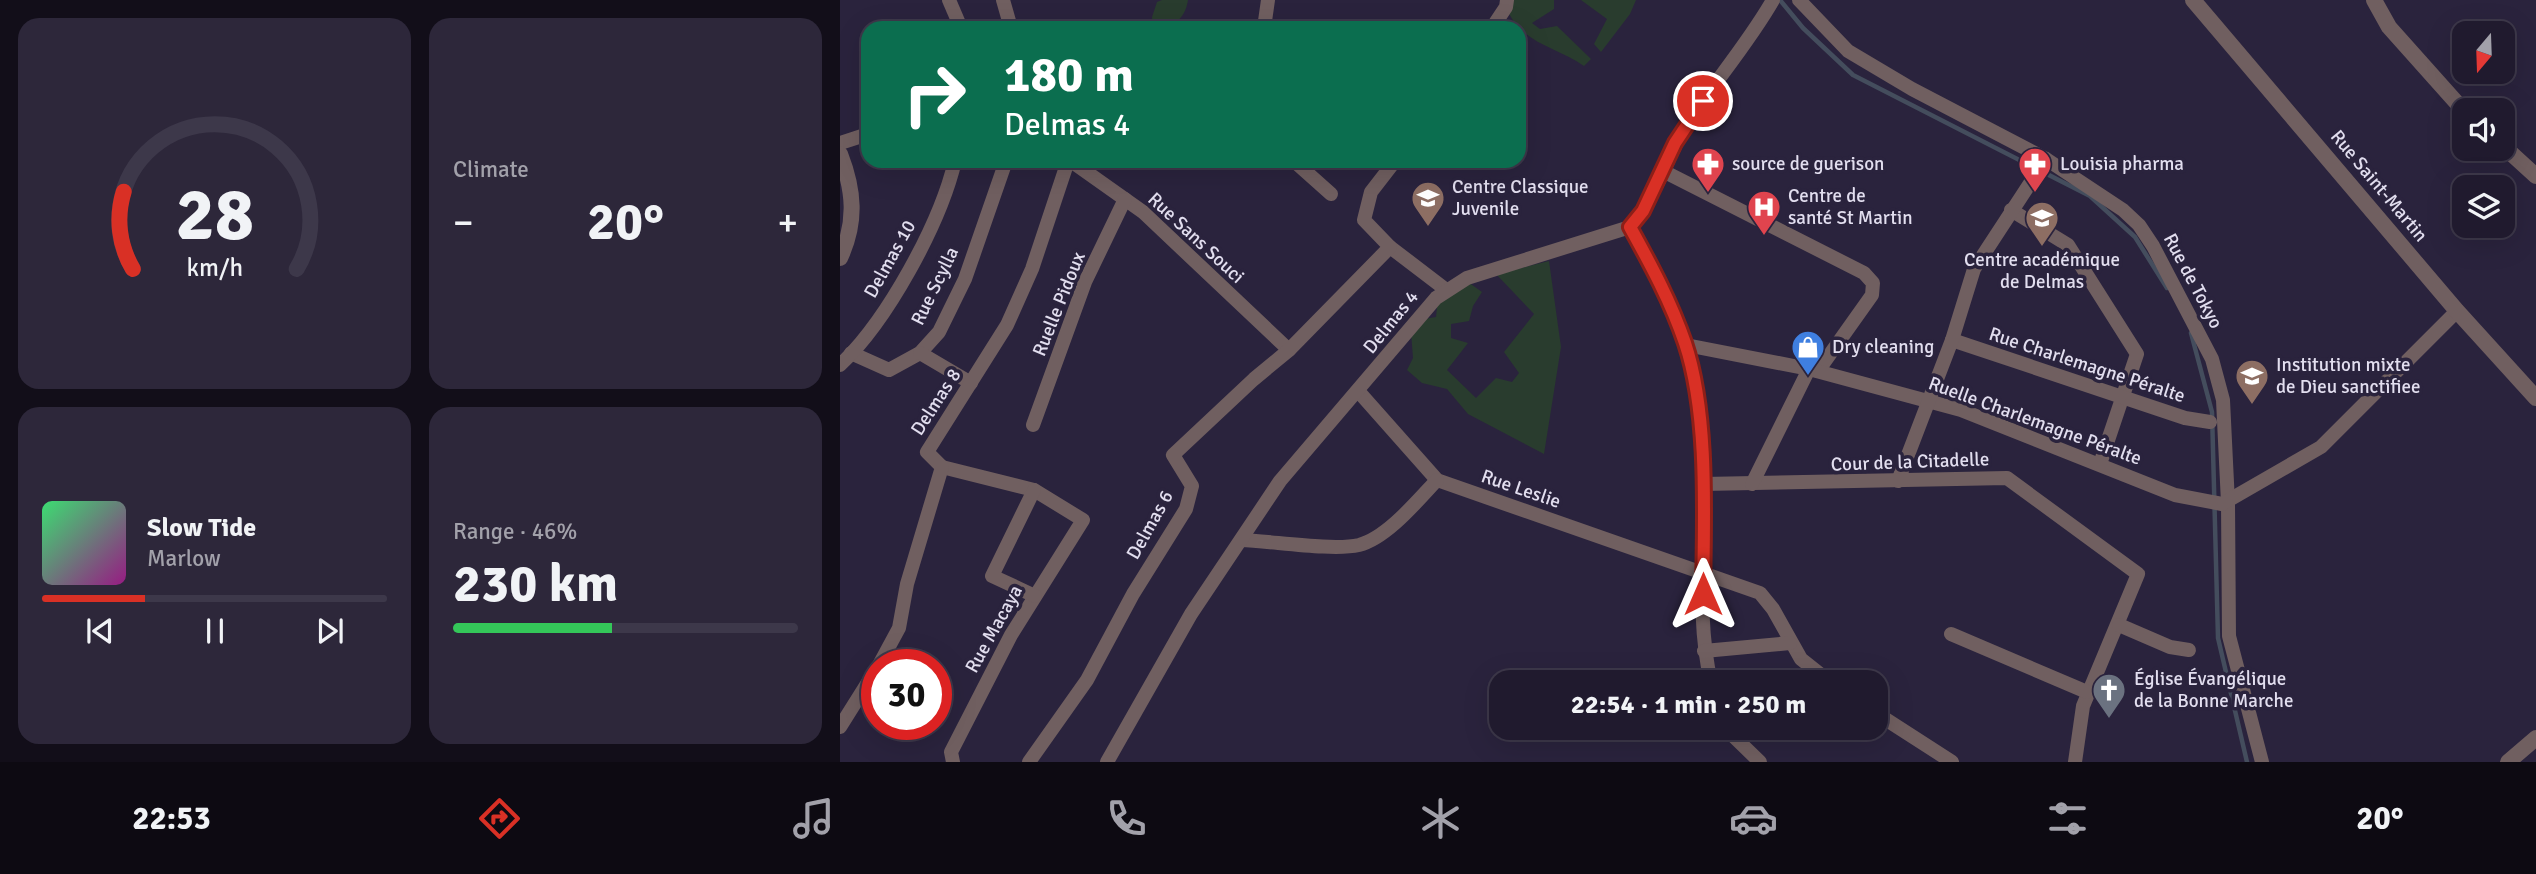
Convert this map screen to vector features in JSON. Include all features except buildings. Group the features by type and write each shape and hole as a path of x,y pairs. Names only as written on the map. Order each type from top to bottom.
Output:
{"street":[{"path":"949,0 958,21"},
{"path":"1003,0 1009,21"},
{"path":"1265,21 1268,0"},
{"path":"1497,21 1506,8 1507,0"},
{"name":"Rue de Tokyo","path":"1798,0 1848,51 1912,89 2046,159 2139,225 2180,294 2212,359 2223,400 2228,636 2262,762"},
{"name":"Rue Saint-Martin","path":"2193,0 2457,311 2536,398"},
{"path":"2374,0 2389,27 2452,98"},
{"path":"1708,670 1704,650 1703,484 1697,406 1686,345 1663,286 1630,227 1643,211 1661,170 1690,120 1772,1"},
{"path":"840,143 861,136"},
{"path":"840,154 852,192 853,214 840,258"},
{"path":"2515,157 2536,176"},
{"path":"1898,481 1952,340 1974,269 2046,159"},
{"name":"Delmas 10","path":"840,365 885,310 912,265 952,168"},
{"name":"Rue Scylla","path":"851,354 889,370 920,353 939,331 965,279 1004,168"},
{"name":"Delmas 8","path":"942,467 927,452 1007,325 1027,280 1067,168"},
{"name":"Rue Sans Souci","path":"1080,168 1143,212 1289,350"},
{"path":"1302,168 1331,194"},
{"path":"1390,168 1371,192 1364,220 1390,247 1445,289"},
{"path":"1661,170 1864,273 1873,283 1872,295 1814,370 1752,484"},
{"name":"Ruelle Pidoux","path":"1033,425 1085,282 1125,199"},
{"path":"2011,210 2068,245 2137,354 2100,464"},
{"name":"Delmas 4","path":"1108,761 1191,614 1280,481 1445,289 1467,278 1542,252 1609,236 1630,227"},
{"name":"Delmas 6","path":"1029,762 1087,680 1133,594 1185,509 1192,486 1173,456 1254,379 1289,350 1390,247"},
{"path":"2225,503 2321,447 2457,311"},
{"name":"Rue Charlemagne Péralte","path":"1952,340 2185,418 2210,422"},
{"name":"Ruelle Charlemagne Péralte","path":"1686,345 1814,370 1961,410 2175,495 2225,503"},
{"path":"920,353 971,383"},
{"name":"Rue Leslie","path":"1359,392 1437,480 1760,593 1773,609 1801,660 1814,670"},
{"path":"888,649 900,628 907,584 942,467 1034,490 992,576 1035,596"},
{"name":"Cour de la Citadelle","path":"1703,484 2007,478 2138,574 2119,625 2087,692 2075,762"},
{"path":"1241,540 1332,546 1361,544 1399,520 1437,480"},
{"name":"Rue Macaya","path":"953,762 951,752 1035,596 1083,520 1034,490"},
{"path":"2119,625 2170,647 2189,650"},
{"path":"1951,634 2087,692"},
{"path":"1704,650 1790,643"},
{"path":"840,727 861,694"},
{"path":"1888,721 1952,762"},
{"path":"2508,762 2536,738"},
{"path":"1737,740 1760,762"}],"green space":[{"path":"1188,0 1178,21 1152,21 1157,2"},
{"path":"1514,0 1554,0 1554,9 1532,23 1540,29 1557,26 1591,59 1584,66 1530,37 1526,34 1526,21 1514,21 1506,7"},
{"path":"1581,0 1636,0 1630,14 1601,52 1594,44 1607,19"},
{"path":"1549,261 1561,347 1544,454 1468,414 1447,389 1422,383 1407,370 1413,358 1411,332 1424,319 1436,317 1438,298 1468,282 1482,292 1473,306 1469,321 1451,324 1451,338 1468,343 1447,370 1476,398 1496,378 1512,382 1519,373 1504,352 1534,314 1496,274"}],"waterway":[{"path":"1780,0 1803,28 1853,75 2090,196 2135,237 2167,288"},
{"path":"2191,333 2212,412 2218,638 2247,762"}],"place":[{"name":"source de guerison","path":"1708,194"},
{"name":"Louisia pharma","path":"2035,194"},
{"name":"Centre Classique Juvenile","path":"1428,228"},
{"name":"Centre de santé St Martin","path":"1764,237"},
{"name":"Centre académique de Delmas","path":"2042,248"},
{"name":"Dry cleaning","path":"1808,377"},
{"name":"Institution mixte de Dieu sanctifiee","path":"2252,406"},
{"name":"Église Évangélique de la Bonne Marche","path":"2109,720"}],"route":[{"path":"1703,101 1675,143 1643,211 1630,227 1663,286 1686,345 1697,406 1703,484 1703,594"}]}
